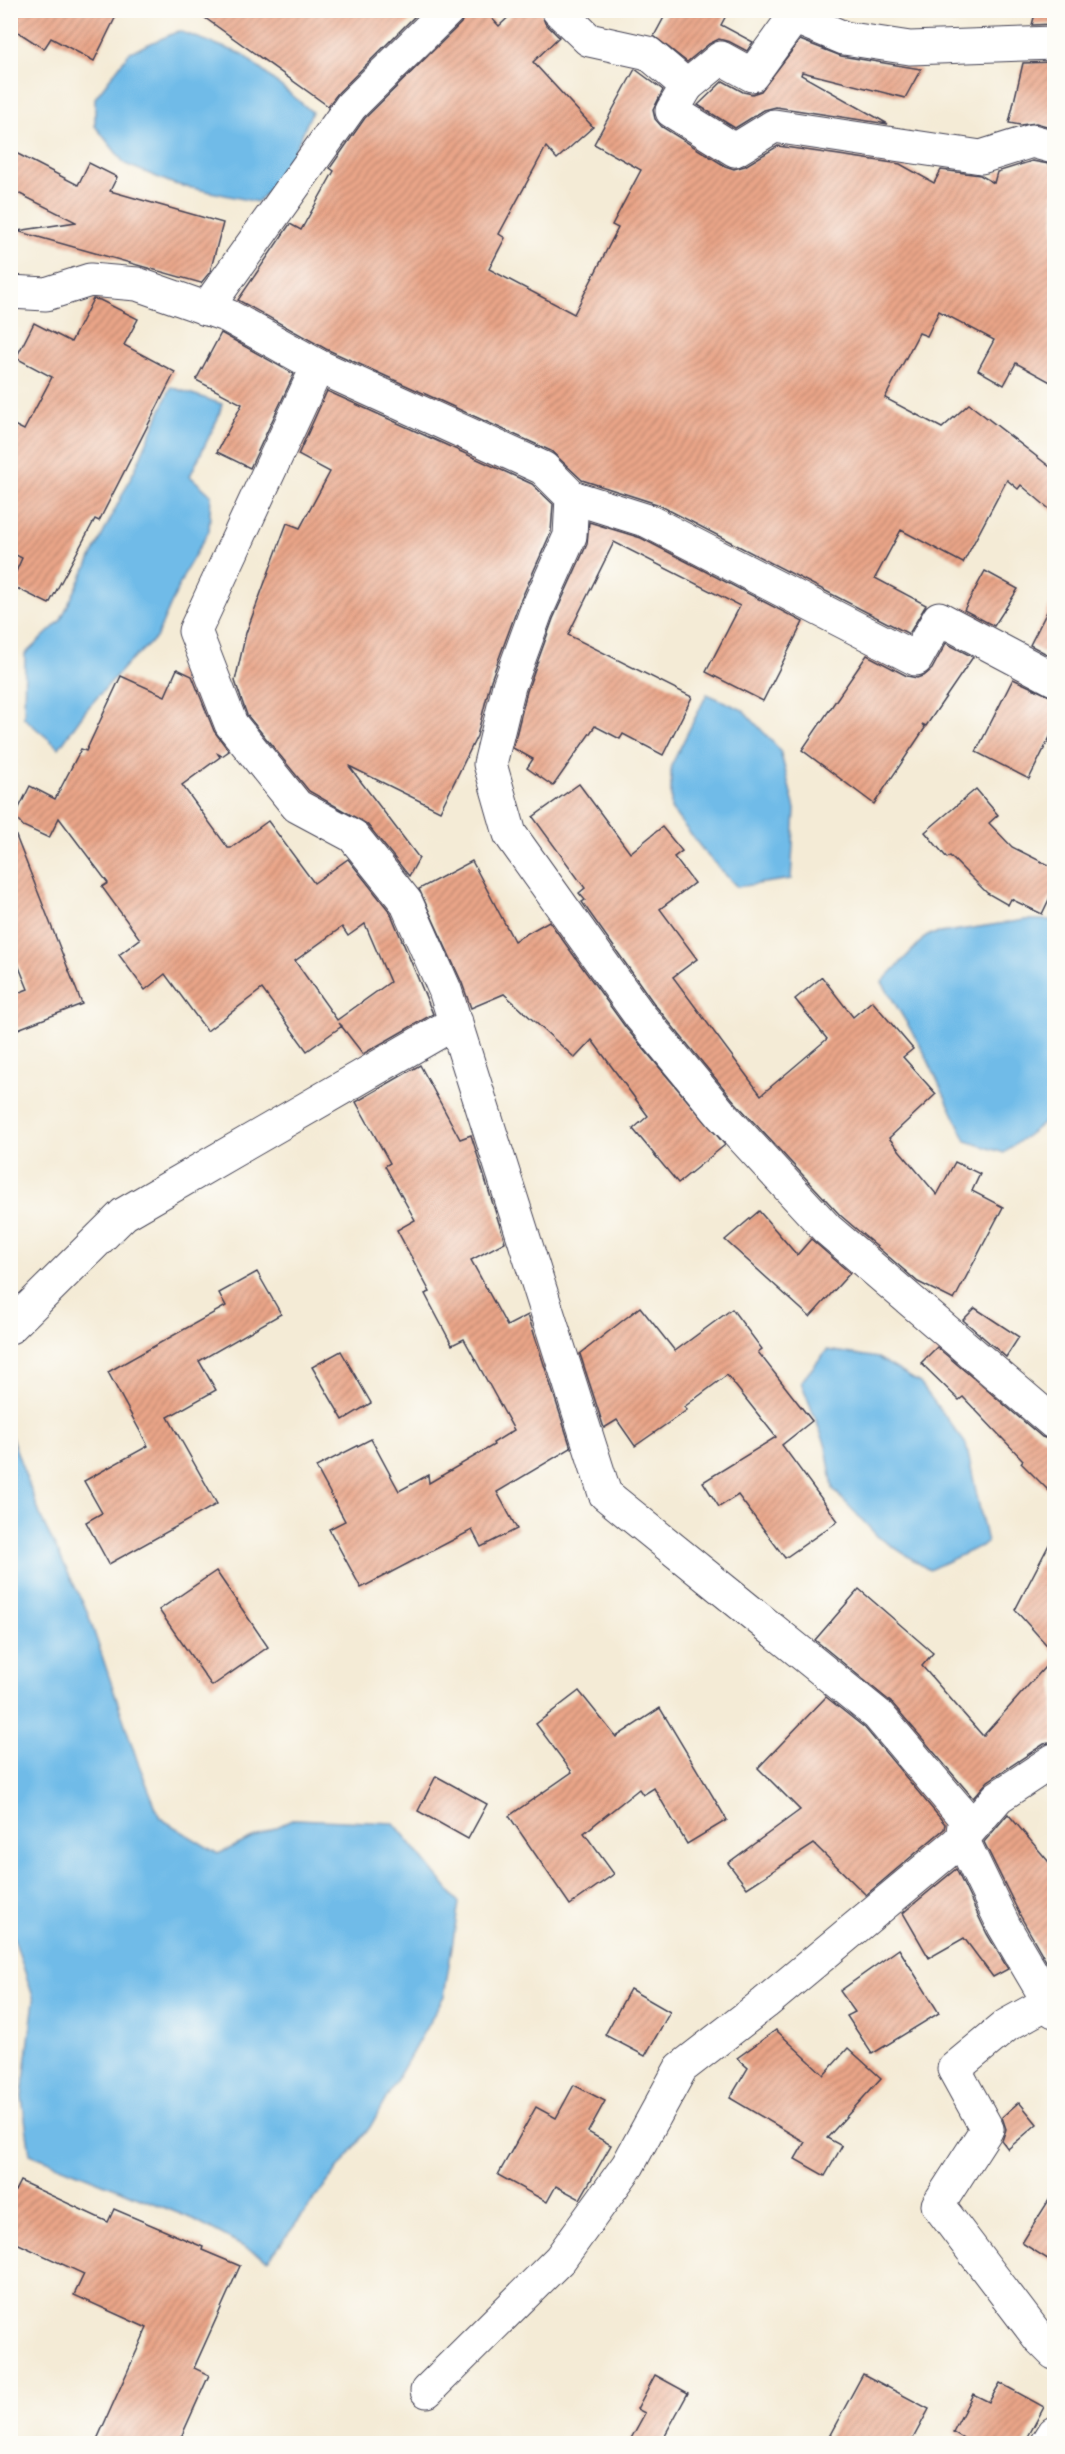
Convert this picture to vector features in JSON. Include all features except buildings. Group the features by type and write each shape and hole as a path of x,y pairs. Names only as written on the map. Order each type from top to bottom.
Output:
{"street":[{"path":"206,309 351,106 448,10"},
{"path":"558,10 589,40 648,53 687,86"},
{"path":"1054,43 910,48 844,38 796,14 752,75 721,58 687,86 672,111 735,150 774,126 981,157 1032,141 1054,147"},
{"path":"10,292 46,294 90,280 137,284 228,316 318,366 543,468 572,497 648,521 916,659 939,618 1054,679"},
{"path":"318,366 195,631 231,724 297,806 353,836 406,902 445,990 456,1022 605,1494 878,1715 965,1818 962,1839 1004,1926 1052,2007 1006,2025 954,2069 987,2129 938,2205 1039,2338 1054,2353"},
{"path":"572,497 570,536 536,612 509,686 490,764 510,834 640,1016 721,1114 827,1230 1054,1424"},
{"path":"10,1326 124,1214 456,1022"},
{"path":"427,2391 560,2259 628,2165 681,2068 765,2003 962,1839 998,1797 1054,1760"},
{"path":"1047,2444 1054,2433"}],"water":[{"path":"179,31 242,54 312,112 282,179 257,202 174,184 125,164 95,126 95,98 130,52"},
{"path":"171,387 222,404 218,418 190,476 211,495 209,531 186,570 156,638 124,667 86,710 59,748 24,718 25,654 60,621 137,465"},
{"path":"707,694 743,710 780,750 795,809 791,879 737,887 706,854 671,809 671,766"},
{"path":"1025,920 1054,920 1054,1115 1004,1153 966,1141 923,1050 882,982 927,935"},
{"path":"827,1350 878,1358 920,1383 966,1444 987,1543 929,1570 878,1537 833,1489 826,1446 801,1382"},
{"path":"11,1436 42,1520 87,1611 137,1760 160,1818 218,1854 294,1819 394,1823 459,1903 444,1996 370,2127 268,2260 188,2217 30,2154 22,2097 34,2000 10,1926"}]}
